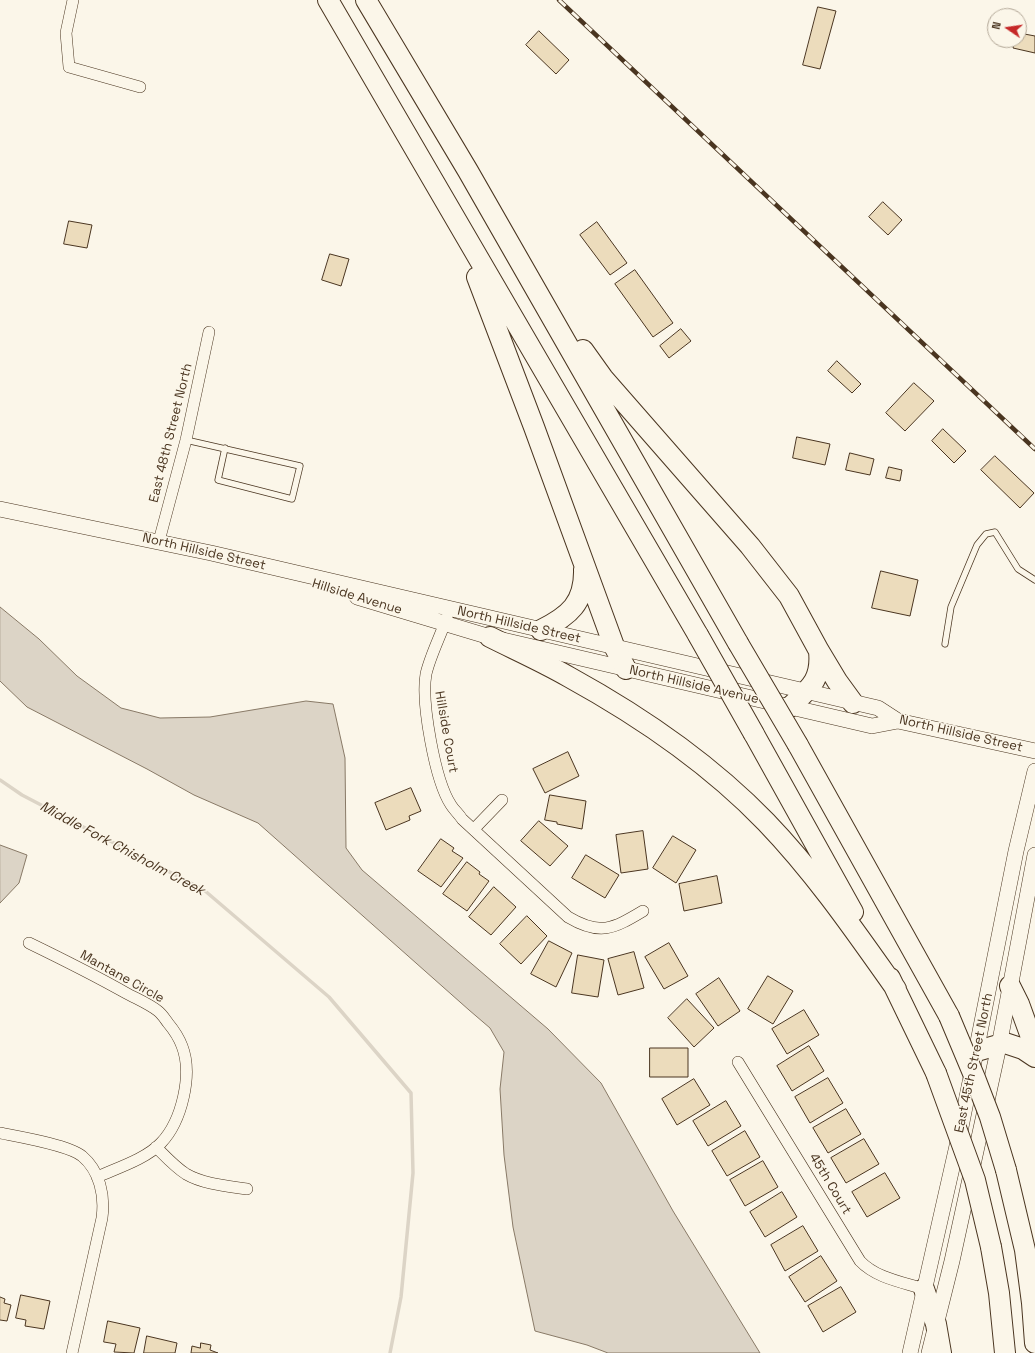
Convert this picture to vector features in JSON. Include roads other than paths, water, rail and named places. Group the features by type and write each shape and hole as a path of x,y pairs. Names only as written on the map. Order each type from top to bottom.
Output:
{"highway":[{"path":"328,0 698,635 896,989 936,1073 975,1180 991,1247 999,1292 1005,1353"},
{"path":"366,0 468,171 798,745 949,1016 976,1078 990,1117 1006,1170 1025,1250 1032,1303 1035,1343"},
{"path":"468,171 489,191 572,332 603,378 750,546 790,596 819,651 837,681 853,703"},
{"path":"434,180 469,255 534,427 584,567 614,646 626,669"},
{"path":"541,630 559,621 569,612 577,601 582,589 584,567"},
{"path":"490,637 568,676 615,704 683,750 723,782 765,821 810,871 896,989"},
{"path":"790,707 814,682 820,665 819,651"},
{"path":"1010,986 1019,1004 1035,1048"},
{"path":"977,1051 999,1046 1005,1043 1023,1049 1035,1057"},
{"path":"924,1289 936,1324 941,1353"}],"main road":[{"name":"North Hillside Street","path":"0,509 159,541 614,646 878,708 898,720 1035,751"},
{"name":"Hillside Avenue","path":"224,556 490,637"},
{"name":"North Hillside Avenue","path":"490,637 872,726 898,720"},
{"name":"East 45th Street North","path":"910,1353 959,1137 1016,851 1035,772"},
{"name":"East 45th Street North","path":"929,1353 952,1261 999,1046 1035,855"}],"street":[{"path":"73,0 66,33 69,67 140,87"},
{"name":"East 48th Street North","path":"159,541 186,440 209,332"},
{"name":"Hillside Court","path":"450,609 426,673 424,688 435,765 450,805 568,916 580,924 592,928 613,927 644,911"},
{"path":"474,829 502,800"},
{"name":"Mantane Circle","path":"29,943 118,988 159,1011 172,1028 182,1046 187,1066 185,1088 182,1106 173,1126 161,1143 156,1147 142,1156 97,1177"},
{"name":"45th Court","path":"738,1062 860,1261 867,1269 879,1275 924,1289"},
{"path":"0,1133 69,1149 82,1156 90,1165 97,1177 104,1199 102,1218 72,1353"},
{"path":"156,1147 187,1174 204,1181 247,1189"}],"lane":[{"path":"186,440 225,448 300,466 292,499 218,480 225,448"},
{"path":"945,644 951,607 977,545 986,534 995,532 1018,569 1035,580"}],"waterway":[{"name":"Middle Fork Chisholm Creek","path":"0,780 22,795 204,890 329,997 411,1093 413,1173 401,1297 390,1353"}],"railway":[{"path":"559,0 1035,449"}]}
